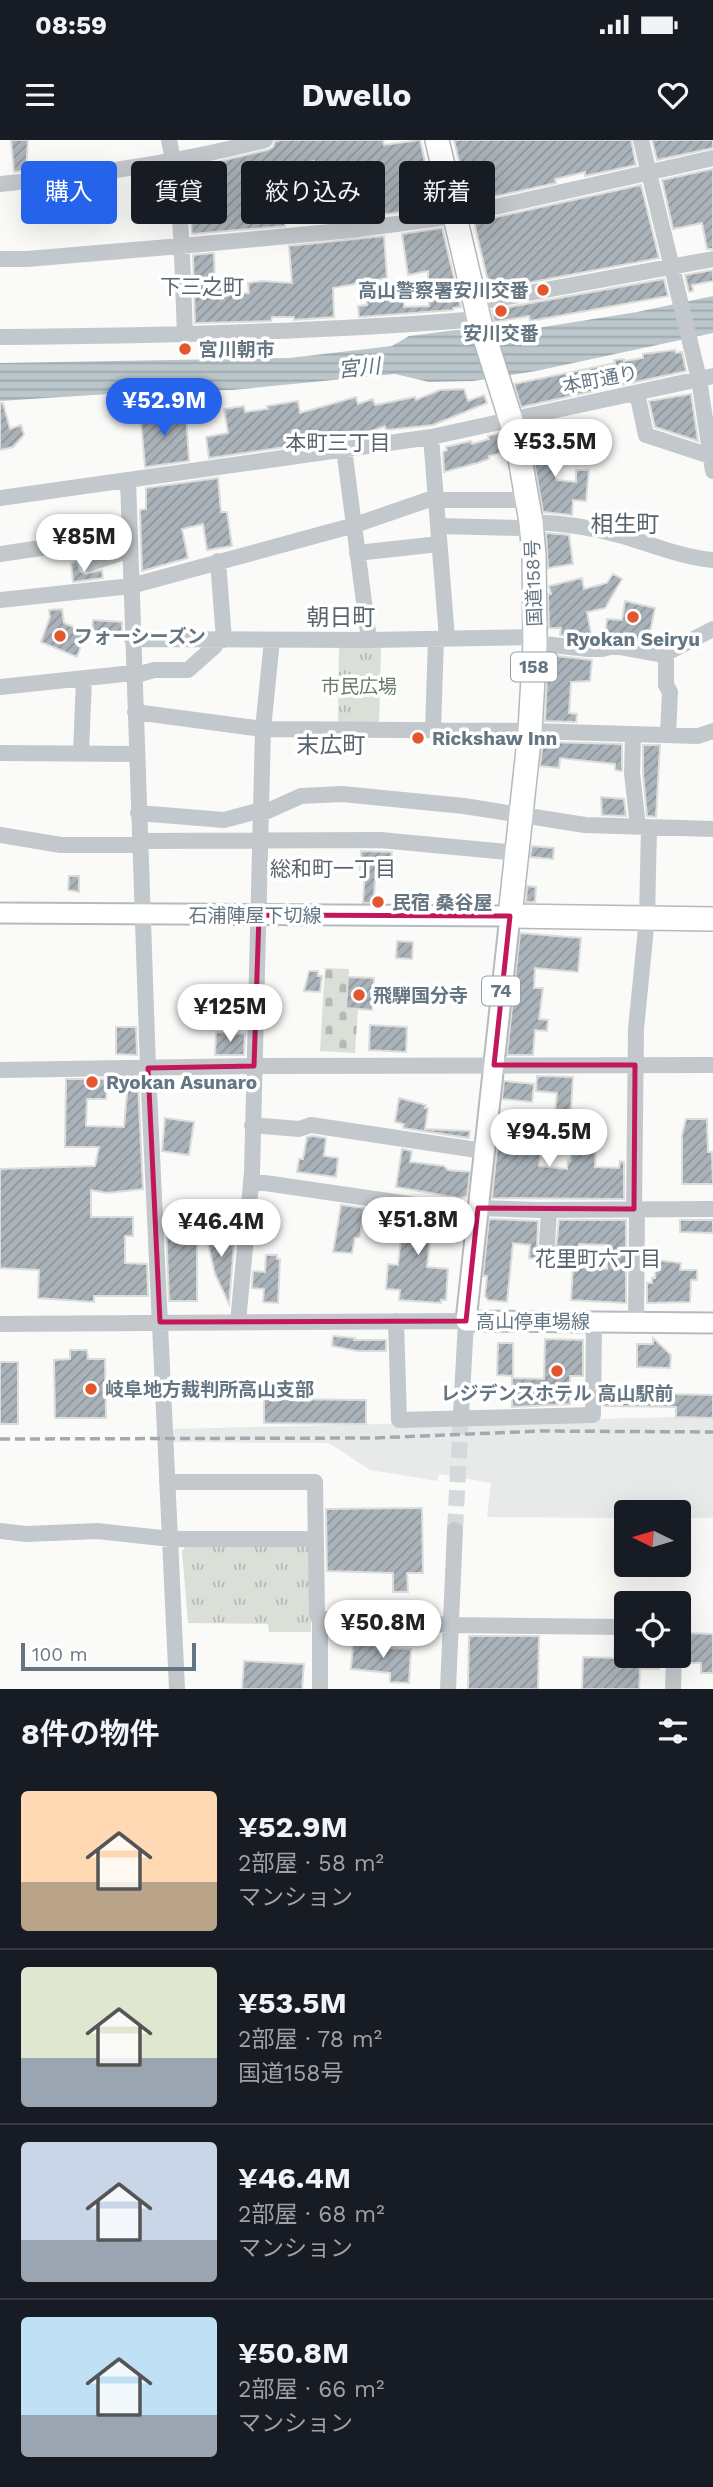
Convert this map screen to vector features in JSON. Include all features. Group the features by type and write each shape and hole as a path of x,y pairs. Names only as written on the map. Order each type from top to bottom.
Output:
{"highway":[{"name":"国道158号","path":"437,140 442,161"},
{"name":"国道158号","path":"457,224 479,316 516,436 535,582 530,731 510,916"},
{"path":"510,916 713,919"}],"main road":[{"name":"石浦陣屋下切線","path":"0,912 510,916"},
{"name":"高山停車場線","path":"510,916 466,1321 713,1323"}],"street":[{"path":"169,140 181,246 186,334"},
{"path":"637,394 646,435 712,461 706,377 689,339 641,140"},
{"path":"0,184 85,175 173,160 255,141"},
{"path":"495,207 713,158"},
{"path":"0,259 181,246 399,224"},
{"path":"0,337 353,329 479,316 672,266 713,259"},
{"name":"本町通り","path":"0,498 431,436 637,394 706,377"},
{"path":"431,436 439,544 441,639 433,730"},
{"path":"344,449 369,640"},
{"path":"128,480 148,1068 177,1689"},
{"path":"0,600 131,586 355,525 436,498 519,500"},
{"path":"438,526 569,523 623,536 673,553 713,560"},
{"path":"0,554 41,548 82,537 88,564 130,550"},
{"path":"357,553 439,544"},
{"path":"0,687 154,670 188,670 220,640 218,561"},
{"path":"132,639 535,640 588,649 614,646 663,655 713,629"},
{"path":"238,1322 251,1181 263,729 272,640"},
{"path":"666,653 666,685 670,692 667,735"},
{"path":"81,753 83,678"},
{"path":"135,712 263,729 530,731 698,736 713,731"},
{"path":"634,734 632,773 643,827 647,918 635,1066 636,1322"},
{"path":"0,754 137,754"},
{"path":"138,813 224,820 261,812 302,796 342,794 464,806 585,825 713,829"},
{"path":"0,835 44,844 380,840 517,853"},
{"path":"0,1070 254,1066 713,1065"},
{"path":"252,1125 299,1129 311,1125 477,1150"},
{"path":"251,1181 477,1211 713,1209"},
{"path":"547,1244 549,1210"},
{"path":"396,1321 399,1420 593,1416 594,1321"},
{"path":"0,1324 466,1321 461,1414"},
{"path":"167,1482 315,1482 320,1689"},
{"path":"448,1689 455,1530"},
{"path":"0,1531 26,1534 97,1531 171,1539 316,1539"},
{"path":"320,1621 329,1619 452,1625 614,1627"},
{"path":"673,1689 674,1668"}],"highlighted area":[{"path":"259,915 510,916 494,1065 635,1065 634,1209 478,1208 466,1321 160,1322 148,1068 254,1066"}],"shaded area":[{"path":"713,1418 713,1518 691,1518 691,1500 614,1500 614,1518 487,1517 491,1483 439,1474 437,1481 370,1470 329,1443 172,1442 173,1429"}],"green space":[{"name":"市民広場","path":"381,646 379,724 338,724 339,647"},
{"path":"325,968 349,969 346,1008 358,1009 355,1053 320,1051"},
{"path":"306,1544 311,1548 311,1632 269,1632 268,1624 188,1623 182,1551 186,1546"}],"water":[{"name":"宮川","path":"713,296 713,333 536,371 473,381 429,382 395,374 232,390 155,391 0,401 0,363 289,358 392,346 409,336 456,330 525,330 637,312"}],"building":[{"path":"11,140 28,140 27,161 21,161 21,171 14,172"},
{"path":"282,140 383,140 384,145 420,140 425,161 399,161 399,212 385,214 385,161 241,161 241,224 285,226 192,234 191,224 227,224 227,161 221,161 273,147 275,141"},
{"path":"454,140 631,140 636,165 585,176 585,172 555,179 556,183 495,196 495,161 459,161"},
{"path":"652,140 713,140 713,148 657,160"},
{"path":"713,169 713,249 707,249 702,223 673,229 662,180"},
{"path":"641,185 659,258 490,290 474,224 495,224 495,217"},
{"path":"442,228 461,307 453,310 359,317 358,306 367,305 366,292 404,292 404,307 429,306 428,271 408,275 402,234"},
{"path":"384,236 387,278 333,288 334,317 294,320 294,317 272,317 271,321 195,323 193,255 214,253 215,287 228,286 228,294 249,293 248,283 292,283 289,246"},
{"path":"713,270 713,281 692,285 693,291 689,292 685,275"},
{"path":"664,279 668,296 530,321 529,316 495,322 494,320 492,310"},
{"path":"675,350 676,353 682,352 686,371 521,407 514,384 615,363 614,360 643,358 643,354"},
{"path":"464,389 468,401 484,395 487,403 433,425 386,430 385,426 354,437 209,458 206,437 228,433 224,409 244,406 245,412 298,401 300,413 356,397 358,404 373,399 375,405 415,397 416,400 440,390"},
{"path":"691,394 698,441 655,427 649,401"},
{"path":"0,403 3,403 10,429 21,425 24,435 13,447 0,450"},
{"path":"153,408 154,413 162,412 163,416 186,414 189,461 145,467 140,409"},
{"path":"535,426 535,429 544,427 548,454 557,480 576,482 576,470 589,470 586,501 573,500 572,515 543,512 528,427"},
{"path":"500,433 505,452 444,472 443,452 447,450 446,447 471,441 472,444"},
{"path":"218,478 221,512 227,512 232,546 207,550 203,524 182,529 188,558 142,571 140,510 146,509 146,488"},
{"path":"546,533 569,535 573,564 548,568"},
{"path":"77,562 80,571 85,574 102,570 103,578 73,582 71,563"},
{"path":"613,574 622,579 605,608 587,612 592,639 560,635 561,628 549,628 549,586 582,578 584,589 607,583"},
{"path":"625,601 655,608 648,642 616,636 605,637 607,619 622,620"},
{"name":"フォーシーズン","path":"62,609 64,623 86,632 77,657 41,642 50,617 49,610"},
{"path":"93,620 122,622 122,636 92,633"},
{"path":"548,655 592,660 590,681 571,682 569,713 577,714 576,722 545,721"},
{"path":"543,742 622,744 622,771 615,770 615,764 560,758 559,768 540,766"},
{"path":"643,745 660,745 656,817 647,816"},
{"path":"601,797 624,799 626,816 602,815"},
{"path":"532,846 554,848 553,859 530,857"},
{"path":"361,851 392,852 389,870 376,870 374,895 382,896 381,903 363,903 365,870 360,870"},
{"path":"69,876 79,876 79,892 68,890"},
{"path":"527,886 536,887 535,902 526,902"},
{"path":"520,933 581,938 578,972 535,968 534,988 543,988 539,1019 548,1020 547,1031 535,1030 533,1055 507,1055"},
{"path":"397,941 413,942 412,959 396,958"},
{"path":"309,971 318,971 318,976 322,976 320,992 304,991"},
{"path":"348,977 374,978 374,989 379,990 379,1000 373,1000 372,1010 346,1008"},
{"path":"370,1025 407,1027 406,1052 369,1050"},
{"path":"116,1027 136,1027 137,1055 116,1054"},
{"path":"216,1032 245,1034 244,1055 215,1055"},
{"path":"537,1076 573,1077 570,1126 554,1124 557,1093 536,1091"},
{"path":"66,1079 107,1079 106,1099 87,1099 86,1126 124,1127 128,1083 138,1083 143,1189 107,1193 91,1190 91,1217 133,1217 133,1236 125,1236 125,1263 147,1264 148,1296 94,1296 94,1302 38,1298 39,1270 0,1268 0,1169 95,1166 99,1147 65,1147"},
{"path":"504,1081 534,1084 532,1102 502,1099"},
{"path":"399,1098 426,1105 425,1108 428,1108 425,1129 470,1131 469,1138 403,1128 404,1124 395,1122"},
{"path":"165,1118 194,1122 189,1155 162,1151"},
{"path":"500,1119 544,1122 539,1166 567,1169 572,1146 596,1148 595,1167 619,1168 620,1161 624,1162 624,1199 492,1198"},
{"path":"686,1119 707,1119 713,1184 682,1184 682,1135"},
{"path":"307,1137 326,1138 324,1156 338,1158 336,1177 297,1172 299,1159 303,1159"},
{"path":"402,1149 412,1151 410,1162 470,1172 467,1196 460,1198 396,1187"},
{"path":"341,1205 364,1208 360,1237 355,1238 352,1253 333,1252"},
{"path":"388,1212 458,1222 457,1242 430,1239 427,1267 448,1269 446,1300 441,1300 441,1303 399,1300 400,1290 386,1289 388,1264 398,1265 401,1237 385,1235"},
{"path":"489,1219 538,1221 537,1248 547,1254 556,1249 559,1220 626,1220 626,1303 571,1300 573,1267 607,1269 608,1245 579,1244 578,1262 529,1258 530,1245 513,1243 507,1302 488,1300 485,1296 487,1276 483,1276"},
{"path":"680,1220 713,1220 713,1233 680,1232"},
{"path":"166,1223 197,1223 197,1301 169,1301"},
{"path":"205,1231 226,1231 225,1244 234,1245 229,1304 215,1274"},
{"path":"266,1255 277,1255 277,1259 280,1259 278,1303 263,1302 264,1289 252,1288 253,1271 265,1272"},
{"path":"656,1260 681,1263 680,1270 697,1270 697,1280 691,1280 690,1302 647,1303 647,1283 652,1283 652,1278 655,1278"},
{"path":"333,1336 355,1338 354,1340 386,1340 386,1351 358,1351 332,1346"},
{"path":"653,1338 671,1355 670,1368 637,1367 637,1344 653,1344"},
{"path":"545,1339 583,1340 583,1376 570,1376 570,1404 512,1407 512,1378 544,1379"},
{"path":"498,1343 513,1343 513,1376 497,1375"},
{"path":"70,1350 87,1350 88,1359 105,1359 106,1418 55,1418 54,1360 70,1359"},
{"path":"0,1362 18,1362 18,1424 0,1424"},
{"path":"604,1387 669,1388 669,1394 713,1395 713,1418 676,1417 676,1407 604,1406"},
{"path":"264,1399 366,1400 366,1424 264,1423"},
{"path":"422,1508 423,1573 407,1573 408,1592 393,1592 393,1573 327,1571 326,1509"},
{"path":"691,1633 713,1634 713,1673 701,1673 701,1663 691,1663"},
{"path":"469,1636 539,1636 538,1689 468,1689"},
{"path":"381,1637 390,1637 389,1648 411,1649 409,1683 390,1682 390,1673 351,1669 353,1644 380,1646"},
{"path":"583,1657 614,1658 614,1668 659,1669 640,1669 639,1689 582,1689"},
{"path":"244,1661 304,1664 302,1689 242,1689"}],"tunnel":[{"path":"455,1530 461,1414"}],"railway":[{"path":"0,1439 375,1438 541,1431 713,1432"}],"place":[{"name":"高山警察署安川交番","path":"543,290"},
{"name":"安川交番","path":"501,311"},
{"name":"宮川朝市","path":"185,349"},
{"name":"Ryokan Seiryu","path":"633,617"},
{"name":"フォーシーズン","path":"60,636"},
{"name":"Rickshaw Inn","path":"418,738"},
{"name":"民宿 桑谷屋","path":"378,902"},
{"name":"飛騨国分寺","path":"359,995"},
{"name":"Ryokan Asunaro","path":"92,1082"},
{"name":"レジデンスホテル 高山駅前","path":"557,1371"},
{"name":"岐阜地方裁判所高山支部","path":"91,1389"}],"district":[{"name":"下三之町","path":"202,287"},
{"name":"本町三丁目","path":"338,443"},
{"name":"相生町","path":"625,524"},
{"name":"朝日町","path":"341,617"},
{"name":"末広町","path":"331,745"},
{"name":"総和町一丁目","path":"333,869"},
{"name":"花里町六丁目","path":"598,1259"}]}
